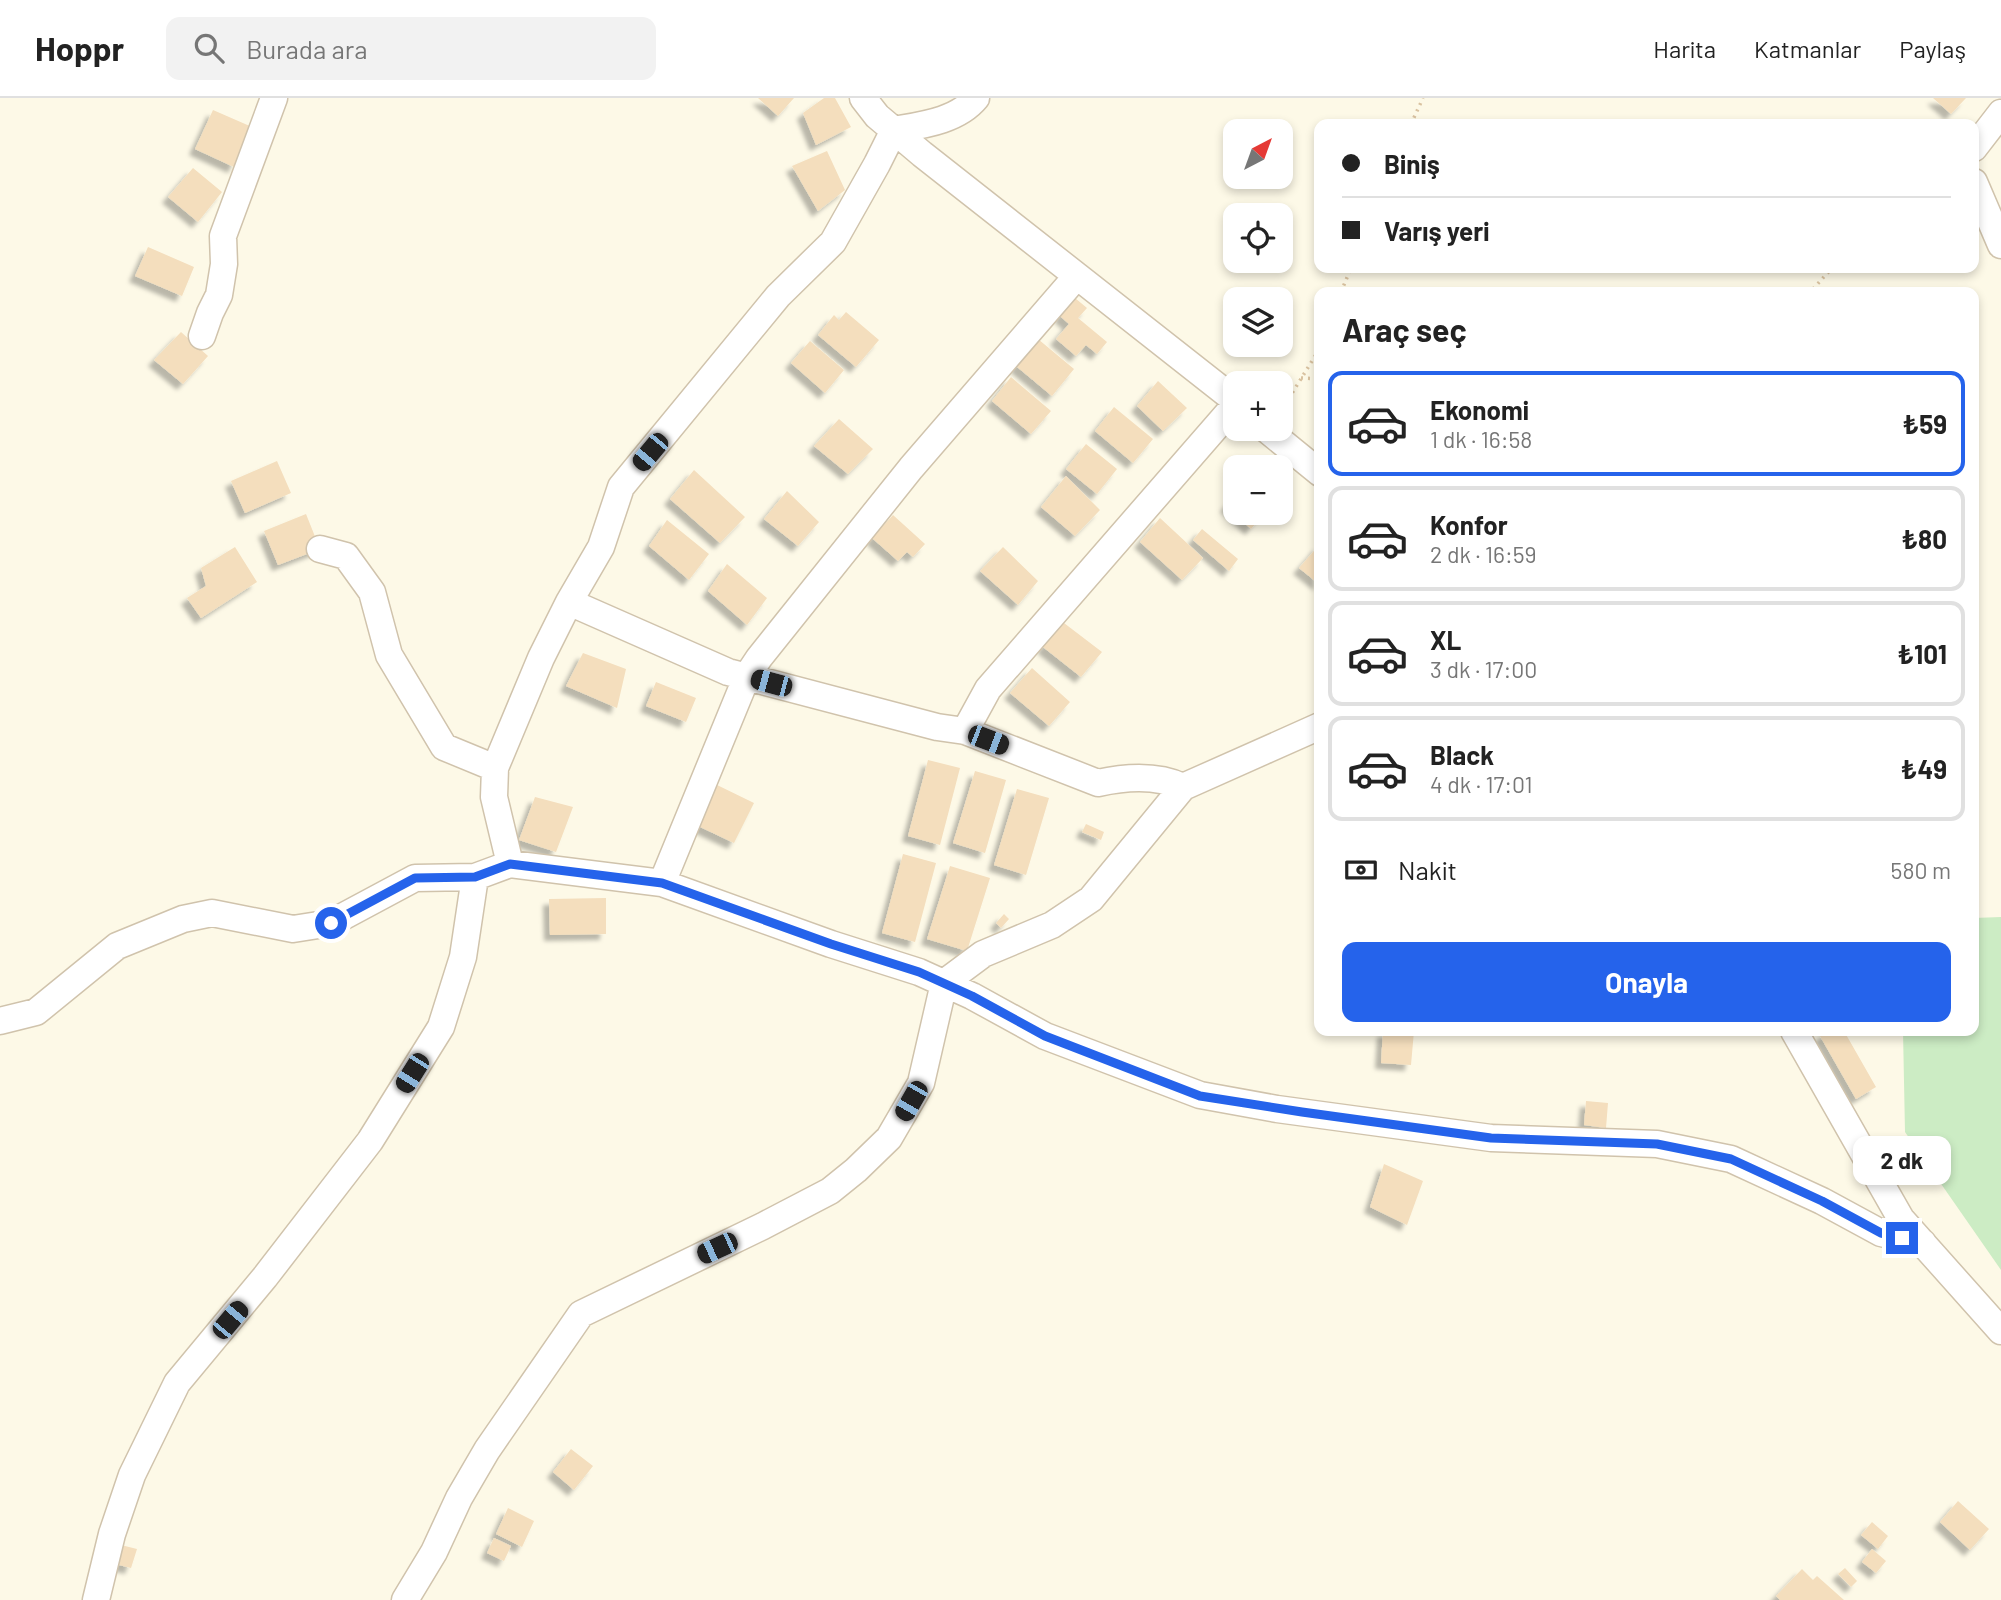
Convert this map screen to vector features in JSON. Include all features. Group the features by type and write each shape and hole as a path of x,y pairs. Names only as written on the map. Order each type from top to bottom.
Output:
{"street":[{"path":"202,336 219,295 224,264 223,236 274,98"},
{"path":"863,98 877,116 894,130 1223,392"},
{"path":"894,130 933,123 970,106 976,98"},
{"path":"1979,142 2001,113"},
{"path":"510,864 494,797 495,768 541,658 601,547 621,487 778,296 833,242 894,130"},
{"path":"1979,194 2001,245"},
{"path":"662,883 747,677 759,657 911,468 1076,277"},
{"path":"965,731 988,689 1223,417"},
{"path":"1281,441 1314,468"},
{"path":"320,549 346,556 372,592 389,654 444,747 495,768"},
{"path":"569,602 728,672 937,727 965,731 1098,783 1118,778 1169,780 1183,787"},
{"path":"405,1600 434,1552 486,1450 581,1314 830,1191 889,1138 921,1083 944,983 983,954 1052,925 1091,899 1183,787 1314,729"},
{"path":"0,1021 36,1012 117,946 183,919 212,914 293,929 331,923 415,878 475,877 510,864 662,883 831,944 919,972 1045,1036 1200,1096 1491,1138 1670,1146 1731,1159 1822,1201 1881,1233 1923,1243"},
{"path":"96,1600 112,1534 132,1475 177,1383 265,1278 370,1141 441,1027 463,957 475,877"},
{"path":"1797,1036 1901,1219 2001,1331"}],"path":[{"path":"1413,119 1423,98"},
{"path":"1815,287 1827,273"},
{"path":"1293,391 1314,357"},
{"path":"1301,377 1314,378"}],"green space":[{"path":"2001,917 2001,1270 1905,1132 1903,1036 1979,1036 1979,918"}],"building":[{"path":"758,98 794,98 778,116"},
{"path":"824,98 835,98 851,127 816,145 803,113"},
{"path":"1933,98 1966,98 1951,114"},
{"path":"213,110 252,127 234,167 195,149"},
{"path":"827,151 845,190 818,211 792,166"},
{"path":"193,168 222,192 198,222 168,197"},
{"path":"148,247 194,267 182,296 135,276"},
{"path":"1075,298 1087,308 1078,318 1107,342 1097,354 1086,345 1076,356 1056,339 1069,324 1060,316"},
{"path":"846,312 879,340 856,367 818,335 834,315 839,320"},
{"path":"181,332 208,356 183,384 154,360"},
{"path":"1038,339 1074,369 1052,396 1016,366"},
{"path":"810,341 844,370 825,393 791,363"},
{"path":"1011,377 1051,411 1031,434 992,401"},
{"path":"1158,381 1187,408 1163,431 1137,406"},
{"path":"1114,407 1153,439 1133,463 1095,431"},
{"path":"839,419 873,449 848,474 814,446"},
{"path":"1086,444 1117,469 1097,494 1066,469"},
{"path":"277,461 291,493 245,513 231,481"},
{"path":"694,470 745,517 720,543 670,499"},
{"path":"1066,476 1100,510 1075,536 1041,507"},
{"path":"787,491 819,522 798,546 764,519"},
{"path":"306,514 320,549 278,565 264,531"},
{"path":"893,515 925,544 913,557 907,552 898,561 872,538"},
{"path":"1160,518 1203,558 1182,580 1140,542"},
{"path":"667,520 709,554 689,580 649,546"},
{"path":"1202,529 1238,559 1229,571 1193,540"},
{"path":"235,547 257,582 201,618 187,598 206,586 201,568"},
{"path":"1003,547 1038,581 1018,605 980,571"},
{"path":"1314,551 1314,580 1299,568"},
{"path":"727,564 767,598 747,625 708,591"},
{"path":"1064,623 1102,652 1081,677 1043,647"},
{"path":"583,653 626,669 617,708 566,686"},
{"path":"1032,668 1070,702 1049,726 1010,693"},
{"path":"656,682 696,698 686,722 646,706"},
{"path":"928,760 960,768 940,845 908,836"},
{"path":"975,771 1006,780 985,853 953,843"},
{"path":"715,784 754,803 734,843 696,825"},
{"path":"1017,789 1049,798 1026,875 994,865"},
{"path":"535,797 573,807 556,852 519,840"},
{"path":"1086,824 1104,832 1101,840 1082,832"},
{"path":"903,854 936,863 915,942 882,933"},
{"path":"950,866 990,878 967,951 927,939"},
{"path":"606,898 606,934 550,935 549,899"},
{"path":"1004,914 1009,919 1001,928 996,923"},
{"path":"1383,1036 1414,1036 1411,1065 1381,1063"},
{"path":"1820,1036 1847,1036 1876,1087 1856,1099"},
{"path":"1586,1101 1608,1103 1606,1128 1584,1125"},
{"path":"1384,1164 1423,1181 1407,1225 1370,1207"},
{"path":"571,1449 593,1466 574,1490 553,1472"},
{"path":"1958,1501 1989,1529 1970,1550 1940,1522"},
{"path":"508,1508 534,1521 522,1547 496,1534"},
{"path":"1872,1522 1888,1536 1878,1549 1861,1535"},
{"path":"494,1538 511,1546 504,1561 487,1553"},
{"path":"121,1545 137,1549 131,1568 115,1564"},
{"path":"1872,1549 1886,1561 1876,1573 1862,1562"},
{"path":"1845,1568 1857,1581 1851,1587 1838,1574"},
{"path":"1802,1569 1813,1580 1817,1576 1844,1600 1780,1600 1776,1596"}],"route":[{"path":"331,923 415,878 475,877 510,864 662,883 831,944 919,972 972,996 1045,1036 1200,1096 1491,1138 1657,1144 1731,1159 1822,1201 1881,1233 1902,1238"}]}
